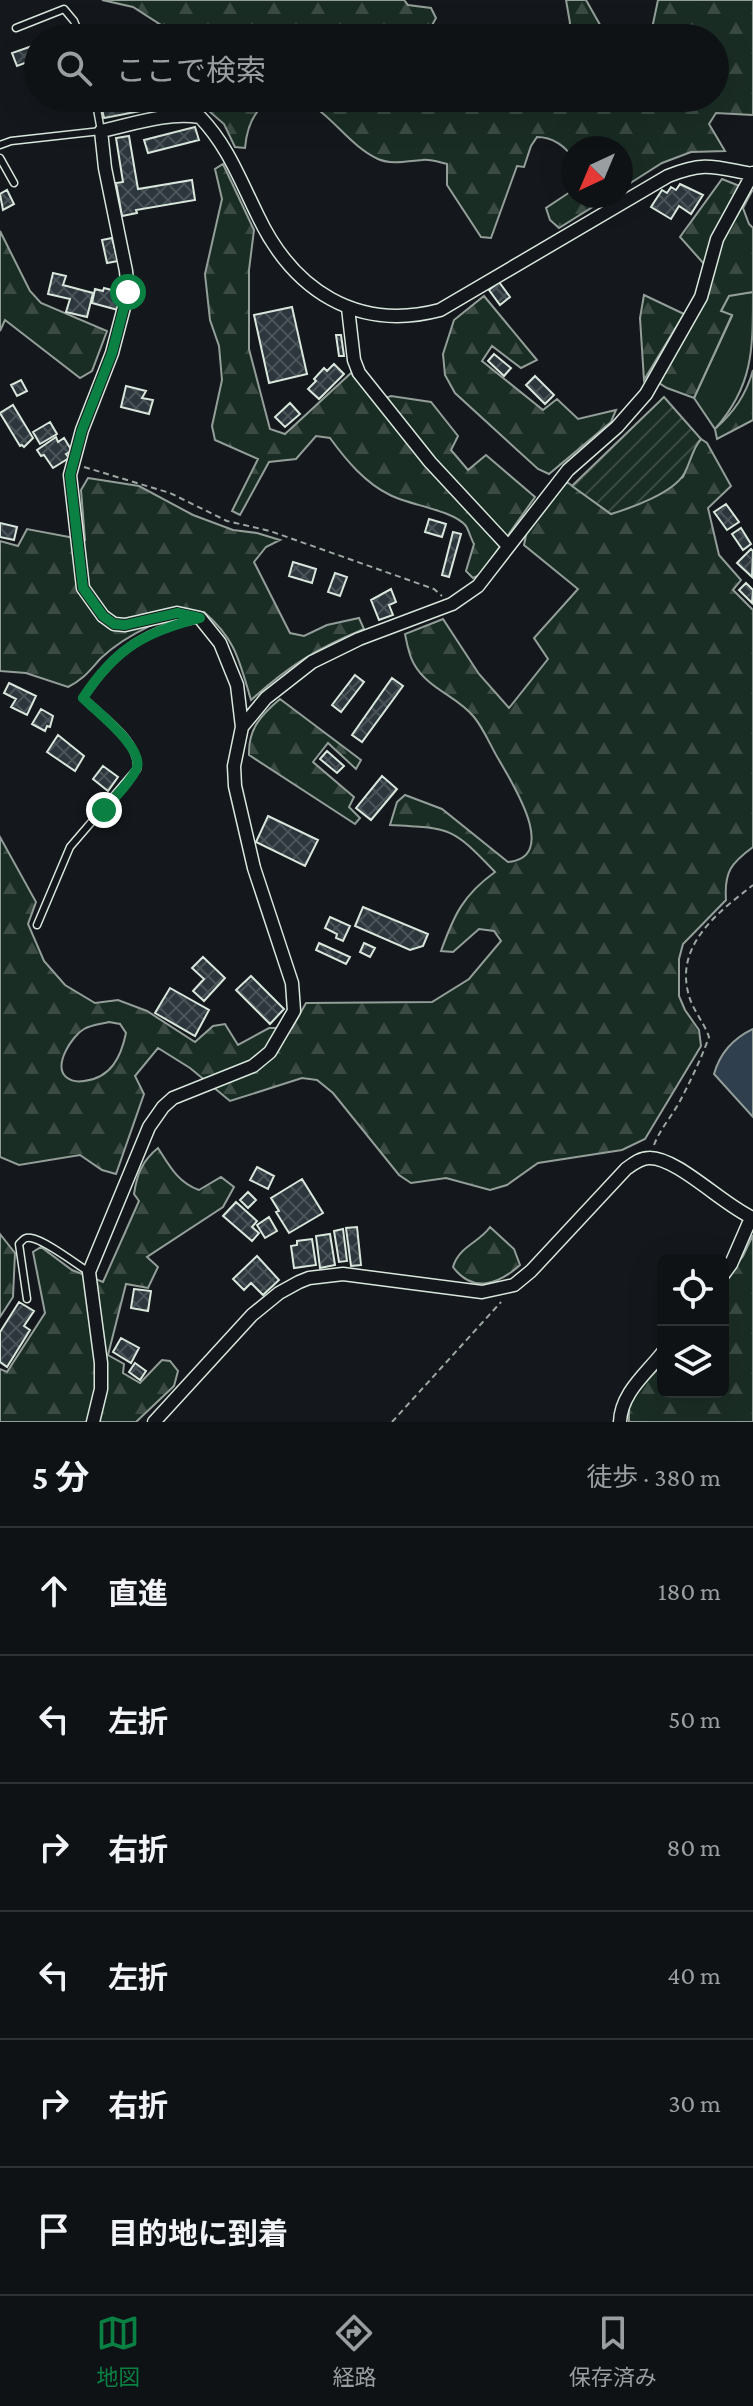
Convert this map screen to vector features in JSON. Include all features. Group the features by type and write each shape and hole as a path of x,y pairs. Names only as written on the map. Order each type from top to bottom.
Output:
{"street":[{"path":"93,1422 101,1389 101,1363 89,1272 149,1127 173,1098 253,1066 270,1052 294,1011 292,983 254,868 235,786 234,766 242,727 237,685 220,643 200,618 177,613 125,625 114,624 103,616 83,588 70,475 99,383 112,353 128,292 101,131 164,116 183,114 200,117 237,168 258,217 282,258 299,278 348,308 384,315 425,314 440,310 668,176 691,166 752,173 717,239 701,297 646,394 617,427 568,470 478,586 452,604 359,639 312,662 266,698 242,727"},
{"path":"348,308 354,360 359,373 430,462 508,546"},
{"path":"154,1422 252,1315 279,1293 299,1282 343,1274 482,1292 514,1285 531,1271 626,1169 639,1160 650,1158 674,1165 752,1218 729,1267"},
{"path":"620,1422 625,1401 657,1359"}],"lane":[{"path":"26,24 64,9 75,24"},
{"path":"16,28 24,25"},
{"path":"0,145 11,141 101,131 98,112"},
{"path":"0,158 14,183"},
{"path":"37,925 70,847 137,769 138,757 132,747 83,698 93,682 140,638 200,618"},
{"path":"27,1299 19,1244 24,1239 40,1242 89,1272"}],"path":[{"path":"73,463 170,493 227,521 270,531 434,589 452,604"},
{"path":"650,1158 655,1140 703,1058 709,1037 687,991 688,957 707,924 753,885"},
{"path":"392,1422 503,1300 505,1288"}],"green space":[{"path":"102,0 404,0 408,5 431,8 436,18 433,24 159,24 133,7"},
{"path":"566,0 586,0 600,24 570,24"},
{"path":"658,0 753,0 753,115 716,113 709,124 725,151 691,152 662,163 633,181 633,136 561,136 561,145 537,137 524,167 517,166 491,238 481,237 447,185 447,164 428,160 394,162 378,159 356,145 321,112 729,112 729,24 653,24"},
{"path":"210,112 257,112 248,131 245,148 235,147 224,124"},
{"path":"223,164 254,230 249,270 249,349 270,429 285,434 351,373 375,402 391,396 431,402 458,436 451,450 468,470 486,455 535,497 480,575 473,578 466,571 474,544 460,520 381,490 357,470 330,438 316,436 296,459 269,462 240,515 232,511 258,459 215,440 212,426 222,380 219,346 210,320 205,274 222,199 215,169"},
{"path":"722,179 752,191 743,208 753,228 753,292 729,296 721,311 732,315 694,398 659,383 713,274 680,237"},
{"path":"561,198 561,208 591,208 559,228 550,220 546,208"},
{"path":"0,231 30,291 41,303 107,331 92,371 80,378 5,320 0,331"},
{"path":"753,292 751,350 744,382 728,413 715,429 694,398 732,316 721,311 729,295"},
{"path":"644,295 684,314 644,380 640,318"},
{"path":"484,296 537,360 521,368 492,346 482,361 543,410 557,399 578,419 616,410 611,422 549,474 538,469 455,393 445,375 443,354 454,320"},
{"path":"753,370 753,420 717,439 715,429 738,402"},
{"path":"664,397 701,439 679,481 651,499 611,514 572,486"},
{"path":"701,439 707,443 731,486 708,508 719,555 741,580 733,590 753,610 753,847 730,869 726,900 683,944 679,959 679,996 699,1030 701,1046 645,1139 622,1150 538,1163 507,1185 490,1190 446,1178 411,1183 399,1175 333,1093 317,1080 302,1078 230,1101 190,1068 158,1048 135,1076 144,1094 116,1174 102,1170 80,1155 19,1165 0,1157 0,837 36,902 28,924 44,961 65,985 95,1003 118,1000 147,1011 195,1042 213,1026 225,1024 238,1045 269,1028 292,1028 306,1003 432,1002 469,979 501,941 494,931 479,929 453,952 441,951 461,907 475,889 495,872 469,846 449,833 426,827 390,825 397,802 405,795 442,809 508,862 523,857 530,847 531,834 521,801 481,727 467,710 420,673 411,657 405,634 443,619 479,674 509,708 548,659 534,638 578,589 524,545 527,530 567,482 611,514 683,477 695,446","holes":["109,1022 120,1024 126,1033 124,1042 118,1058 108,1071 84,1081 66,1077 63,1058 79,1033 90,1026"]},
{"path":"88,478 139,486 193,515 233,530 280,540 266,547 254,562 290,633 304,636 327,625 359,618 364,629 304,659 251,700 230,642 204,612 163,620 136,633 111,649 82,678 68,687 26,673 0,671 0,541 18,546 27,529 85,540 81,490"},
{"path":"280,699 361,760 356,769 328,743 313,762 354,797 349,807 360,818 355,824 249,755 257,723"},
{"path":"158,1148 175,1173 192,1187 199,1190 221,1177 234,1187 223,1207 147,1257 158,1267 148,1288 126,1284 108,1355 124,1364 123,1373 140,1383 162,1360 170,1361 178,1371 174,1386 136,1422 0,1422 0,1369 7,1372 45,1313 33,1252 41,1247 72,1270 103,1282 139,1201 134,1194 139,1174 144,1163"},
{"path":"490,1227 514,1249 520,1265 495,1281 469,1281 453,1267 464,1249"},
{"path":"0,1234 15,1253 13,1297 0,1317"},
{"path":"753,1235 753,1422 629,1422 629,1400 657,1370 657,1398 729,1398 729,1275"}],"water":[{"path":"753,1029 753,1117 714,1074 729,1047"}],"building":[{"path":"24,49 24,63 17,66 12,53"},
{"path":"103,112 135,112 104,118"},
{"path":"195,127 199,140 148,153 144,140"},
{"path":"129,136 138,189 192,180 195,200 136,210 137,213 122,216 116,183 123,182 116,138"},
{"path":"680,184 703,195 691,214 679,206 671,219 651,207 662,190 667,193 671,187 676,190"},
{"path":"7,190 14,204 3,210 0,194"},
{"path":"112,238 118,261 107,263 102,240"},
{"path":"53,273 66,276 63,285 93,293 87,317 66,312 70,299 48,294"},
{"path":"499,282 510,297 500,305 489,290"},
{"path":"104,288 123,293 118,310 92,303 95,289 103,291"},
{"path":"292,307 307,374 269,383 254,315"},
{"path":"336,335 341,335 344,356 339,356"},
{"path":"494,354 511,368 504,376 488,361"},
{"path":"334,364 344,374 319,399 308,389 324,368 327,371"},
{"path":"535,376 554,395 545,404 526,385"},
{"path":"21,380 27,391 17,396 11,385"},
{"path":"126,386 146,391 142,398 153,400 149,414 121,407"},
{"path":"290,403 300,414 285,427 275,417"},
{"path":"13,405 33,438 24,447 20,446 0,413"},
{"path":"50,422 57,434 40,444 33,432"},
{"path":"56,437 58,442 64,438 72,451 66,454 69,458 53,468 37,450"},
{"path":"726,504 739,522 727,530 714,512"},
{"path":"429,519 446,524 442,537 425,532"},
{"path":"0,523 17,527 14,540 0,537"},
{"path":"741,528 751,544 743,550 732,534"},
{"path":"453,532 461,534 449,577 442,575"},
{"path":"751,549 753,551 752,577 737,563"},
{"path":"293,562 316,569 312,583 289,576"},
{"path":"335,573 347,577 340,596 328,592"},
{"path":"746,583 753,590 752,603 739,590"},
{"path":"391,589 396,602 389,605 393,615 379,620 371,600"},
{"path":"355,675 364,682 341,712 332,705"},
{"path":"392,678 403,686 362,742 352,735"},
{"path":"9,683 36,696 27,715 11,707 16,699 4,693"},
{"path":"41,709 53,716 50,727 47,726 45,731 32,724"},
{"path":"58,735 84,756 75,771 47,752"},
{"path":"327,751 344,766 337,773 320,759"},
{"path":"103,766 118,777 108,791 93,779"},
{"path":"382,776 397,789 371,820 356,808"},
{"path":"268,816 318,840 305,866 256,842"},
{"path":"363,907 428,934 423,946 410,950 355,926"},
{"path":"330,917 350,926 343,941 325,928"},
{"path":"319,943 350,957 346,964 316,950"},
{"path":"364,943 375,948 370,957 360,952"},
{"path":"203,957 225,978 204,1001 193,991 204,979 192,968"},
{"path":"251,976 284,1009 270,1024 236,990"},
{"path":"170,988 209,1010 195,1036 155,1013"},
{"path":"257,1167 274,1176 268,1189 250,1180"},
{"path":"302,1179 323,1213 289,1233 271,1198"},
{"path":"248,1192 256,1200 248,1208 240,1200"},
{"path":"236,1202 257,1221 252,1227 259,1233 252,1241 223,1216"},
{"path":"269,1217 277,1231 265,1238 257,1225"},
{"path":"357,1227 361,1265 351,1266 346,1228"},
{"path":"343,1229 347,1261 339,1262 334,1231"},
{"path":"330,1234 335,1265 320,1268 316,1236"},
{"path":"312,1239 316,1265 294,1268 291,1246 297,1245 297,1241"},
{"path":"257,1256 279,1280 263,1295 251,1283 244,1290 233,1279"},
{"path":"134,1289 151,1291 148,1311 131,1308"},
{"path":"19,1302 34,1311 24,1326 30,1330 7,1367 0,1362 0,1332"},
{"path":"121,1338 139,1348 131,1363 113,1352"},
{"path":"135,1363 146,1371 140,1380 129,1372"}],"route":[{"path":"104,810 137,769 138,757 132,747 83,698 93,682 140,638 200,618 177,613 125,625 114,624 103,616 83,588 70,475 82,430 112,353 128,292"}]}
